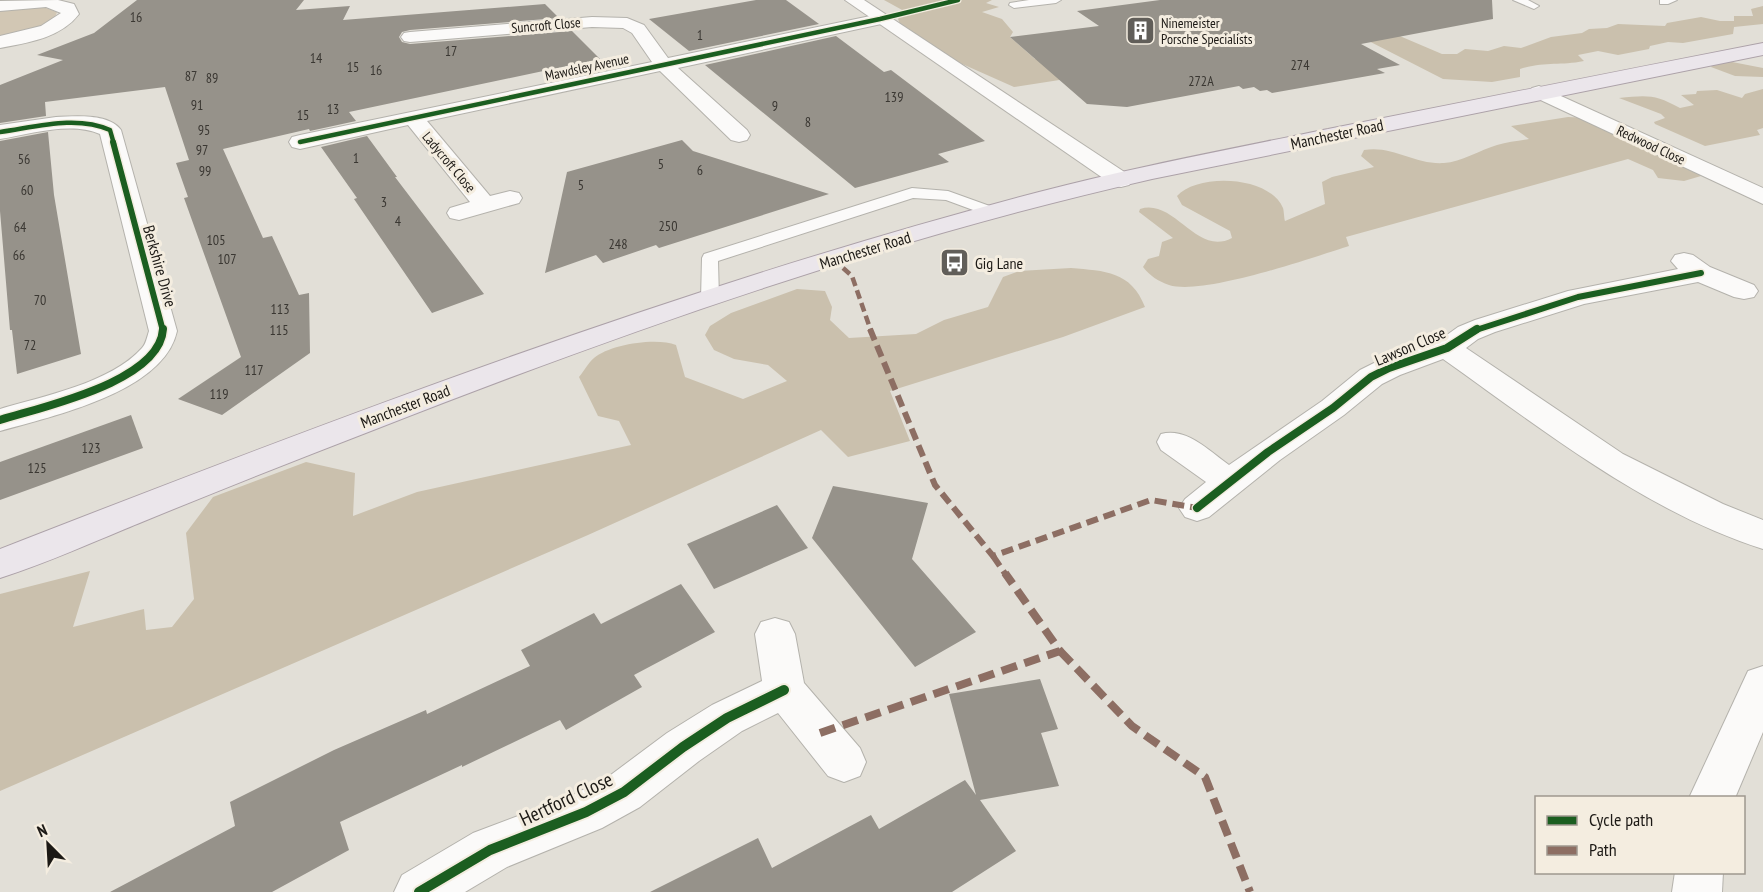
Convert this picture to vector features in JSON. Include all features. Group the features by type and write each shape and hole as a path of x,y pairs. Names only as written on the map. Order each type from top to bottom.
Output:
{"main road":[{"name":"Manchester Road","path":"0,564 450,388 833,259 992,212 1121,180 1539,92 1763,49"}],"street":[{"path":"853,0 1121,180"},
{"path":"0,6 29,1 60,4 68,8 70,14 52,27 0,42"},
{"name":"Mawdsley Avenue","path":"300,142 880,19"},
{"name":"Suncroft Close","path":"387,39 409,43 592,22 627,23 638,29 663,64 739,135"},
{"name":"Redwood Close","path":"1539,92 1763,197"},
{"name":"Ladycroft Close","path":"413,118 485,205"},
{"name":"Berkshire Drive","path":"0,132 76,123 103,125 110,130 163,331 161,342 152,355 134,370 109,383 0,420"},
{"path":"717,141 760,130"},
{"name":"Ladycroft Close","path":"459,213 510,198"},
{"path":"1674,254 1701,273 1744,291"},
{"name":"Lawson Close","path":"1197,508 1268,452 1333,408 1371,377 1410,359 1447,348 1477,329 1578,297 1701,273"},
{"name":"Lawson Close","path":"1447,348 1611,462 1710,513 1763,535"},
{"path":"1173,442 1231,483"},
{"path":"775,634 784,690 844,762"},
{"path":"1713,796 1763,684"},
{"name":"Hertford Close","path":"419,892 490,850 586,812 624,792 683,747 727,718 784,690"},
{"path":"1697,892 1699,874"}],"lane":[{"path":"1014,5 1056,0"},
{"path":"1518,0 1534,6"},
{"path":"710,299 710,258 912,193 948,196 992,212"}],"shaded area":[{"path":"884,0 992,0 986,3 999,7 982,12 1002,19 1013,32 1010,37 1035,59 1334,8 1442,54 1457,54 1465,49 1488,51 1504,46 1521,48 1551,37 1582,33 1589,29 1607,28 1618,24 1665,26 1667,23 1701,17 1734,21 1734,16 1753,16 1751,9 1763,6 1763,24 1734,27 1733,34 1683,43 1668,42 1650,46 1649,49 1618,55 1598,51 1578,55 1584,61 1545,64 1520,69 1520,77 1492,82 1443,79 1355,34 1014,87 960,63 902,29 898,19 904,11"},
{"path":"40,6 57,12 55,17 35,29 0,38 0,9"},
{"path":"1727,61 1763,68 1763,77 1735,76 1711,67 1714,63"},
{"path":"1763,89 1763,128 1757,130 1760,135 1705,146 1655,124 1654,122 1665,118 1661,114 1619,98 1651,97 1664,100 1680,108 1694,105 1681,95 1696,94 1697,91 1717,90 1742,98 1745,94"},
{"path":"1568,117 1589,118 1697,169 1701,176 1684,181 1658,178 1653,170 1628,159 1346,237 1349,246 1231,281 1185,287 1169,285 1154,278 1143,267 1148,259 1159,256 1162,242 1173,238 1139,212 1140,209 1153,208 1164,212 1207,240 1219,242 1232,238 1230,231 1182,205 1177,196 1200,184 1232,181 1263,189 1275,197 1283,208 1285,221 1325,204 1322,182 1332,177 1374,167 1361,156 1364,150 1385,150 1423,161 1444,163 1497,145 1529,139 1511,126"},
{"path":"1071,268 1116,275 1132,286 1145,307 1063,337 890,391 910,441 848,457 821,430 588,535 0,791 0,594 90,571 73,627 144,609 146,630 172,627 194,599 186,533 213,497 306,462 355,473 353,516 417,492 631,445 619,421 598,416 579,377 601,353 634,343 657,342 676,345 685,377 743,399 787,381 768,365 734,359 714,350 705,335 710,326 731,313 797,289 825,291 832,307 830,320 849,338 916,334 944,320 988,307 1003,277 1019,271"}],"building":[{"path":"137,0 304,0 296,10 350,6 343,20 545,4 559,18 410,30 402,32 399,37 402,42 410,44 572,31 600,59 349,112 356,121 310,131 309,129 223,149 263,238 272,236 299,295 309,293 310,353 222,415 178,399 241,357 184,198 188,197 176,163 189,160 165,87 45,102 46,116 0,123 0,85 63,60 37,55 94,33"},
{"path":"756,0 786,0 819,24 689,51 649,19"},
{"path":"1160,0 1492,0 1493,19 1361,44 1400,65 1377,69 1385,73 1272,93 1267,90 1260,91 1254,87 1243,89 1239,86 1127,107 1087,104 1010,37 1099,26 1077,11"},
{"path":"836,36 884,72 891,70 985,141 938,154 949,162 855,188 705,65"},
{"path":"48,132 54,195 81,354 17,374 12,330 10,330 0,211 0,141"},
{"path":"367,136 397,177 395,177 484,294 432,313 321,147"},
{"path":"682,140 693,151 829,194 659,248 656,245 603,263 596,255 545,273 567,172"},
{"path":"131,415 143,448 0,500 0,462"},
{"path":"833,486 928,503 912,559 976,632 915,667 812,538"},
{"path":"777,505 808,548 714,589 687,544"},
{"path":"681,584 715,632 634,675 642,687 566,730 560,720 340,822 349,850 272,892 110,892 235,826 230,802 334,750 426,710 427,714 530,666 521,650 594,613 601,624"},
{"path":"1040,679 1058,729 1041,733 1059,786 980,800 1016,851 952,892 650,892 758,838 772,868 871,815 879,829 965,780 976,795 949,694"}],"marked path":[{"path":"833,259 852,276 861,307 935,485 993,556 1151,500 1197,508"},
{"path":"820,733 1060,651 993,556"},
{"path":"1060,651 1132,726 1205,777 1250,892"}],"cycle path":[{"path":"300,142 880,19 958,0"},
{"path":"0,132 72,123 100,125 110,130 163,331 154,352 139,367 122,377 81,395 0,420"},
{"path":"1197,508 1268,452 1333,408 1371,377 1389,368 1447,348 1468,333 1485,326 1578,297 1701,273"},
{"path":"419,892 490,850 586,812 624,792 683,747 727,718 784,690"}],"place":[{"name":"Ninemeister Porsche Specialists","path":"1140,31"},
{"name":"Gig Lane","path":"954,263"}]}
